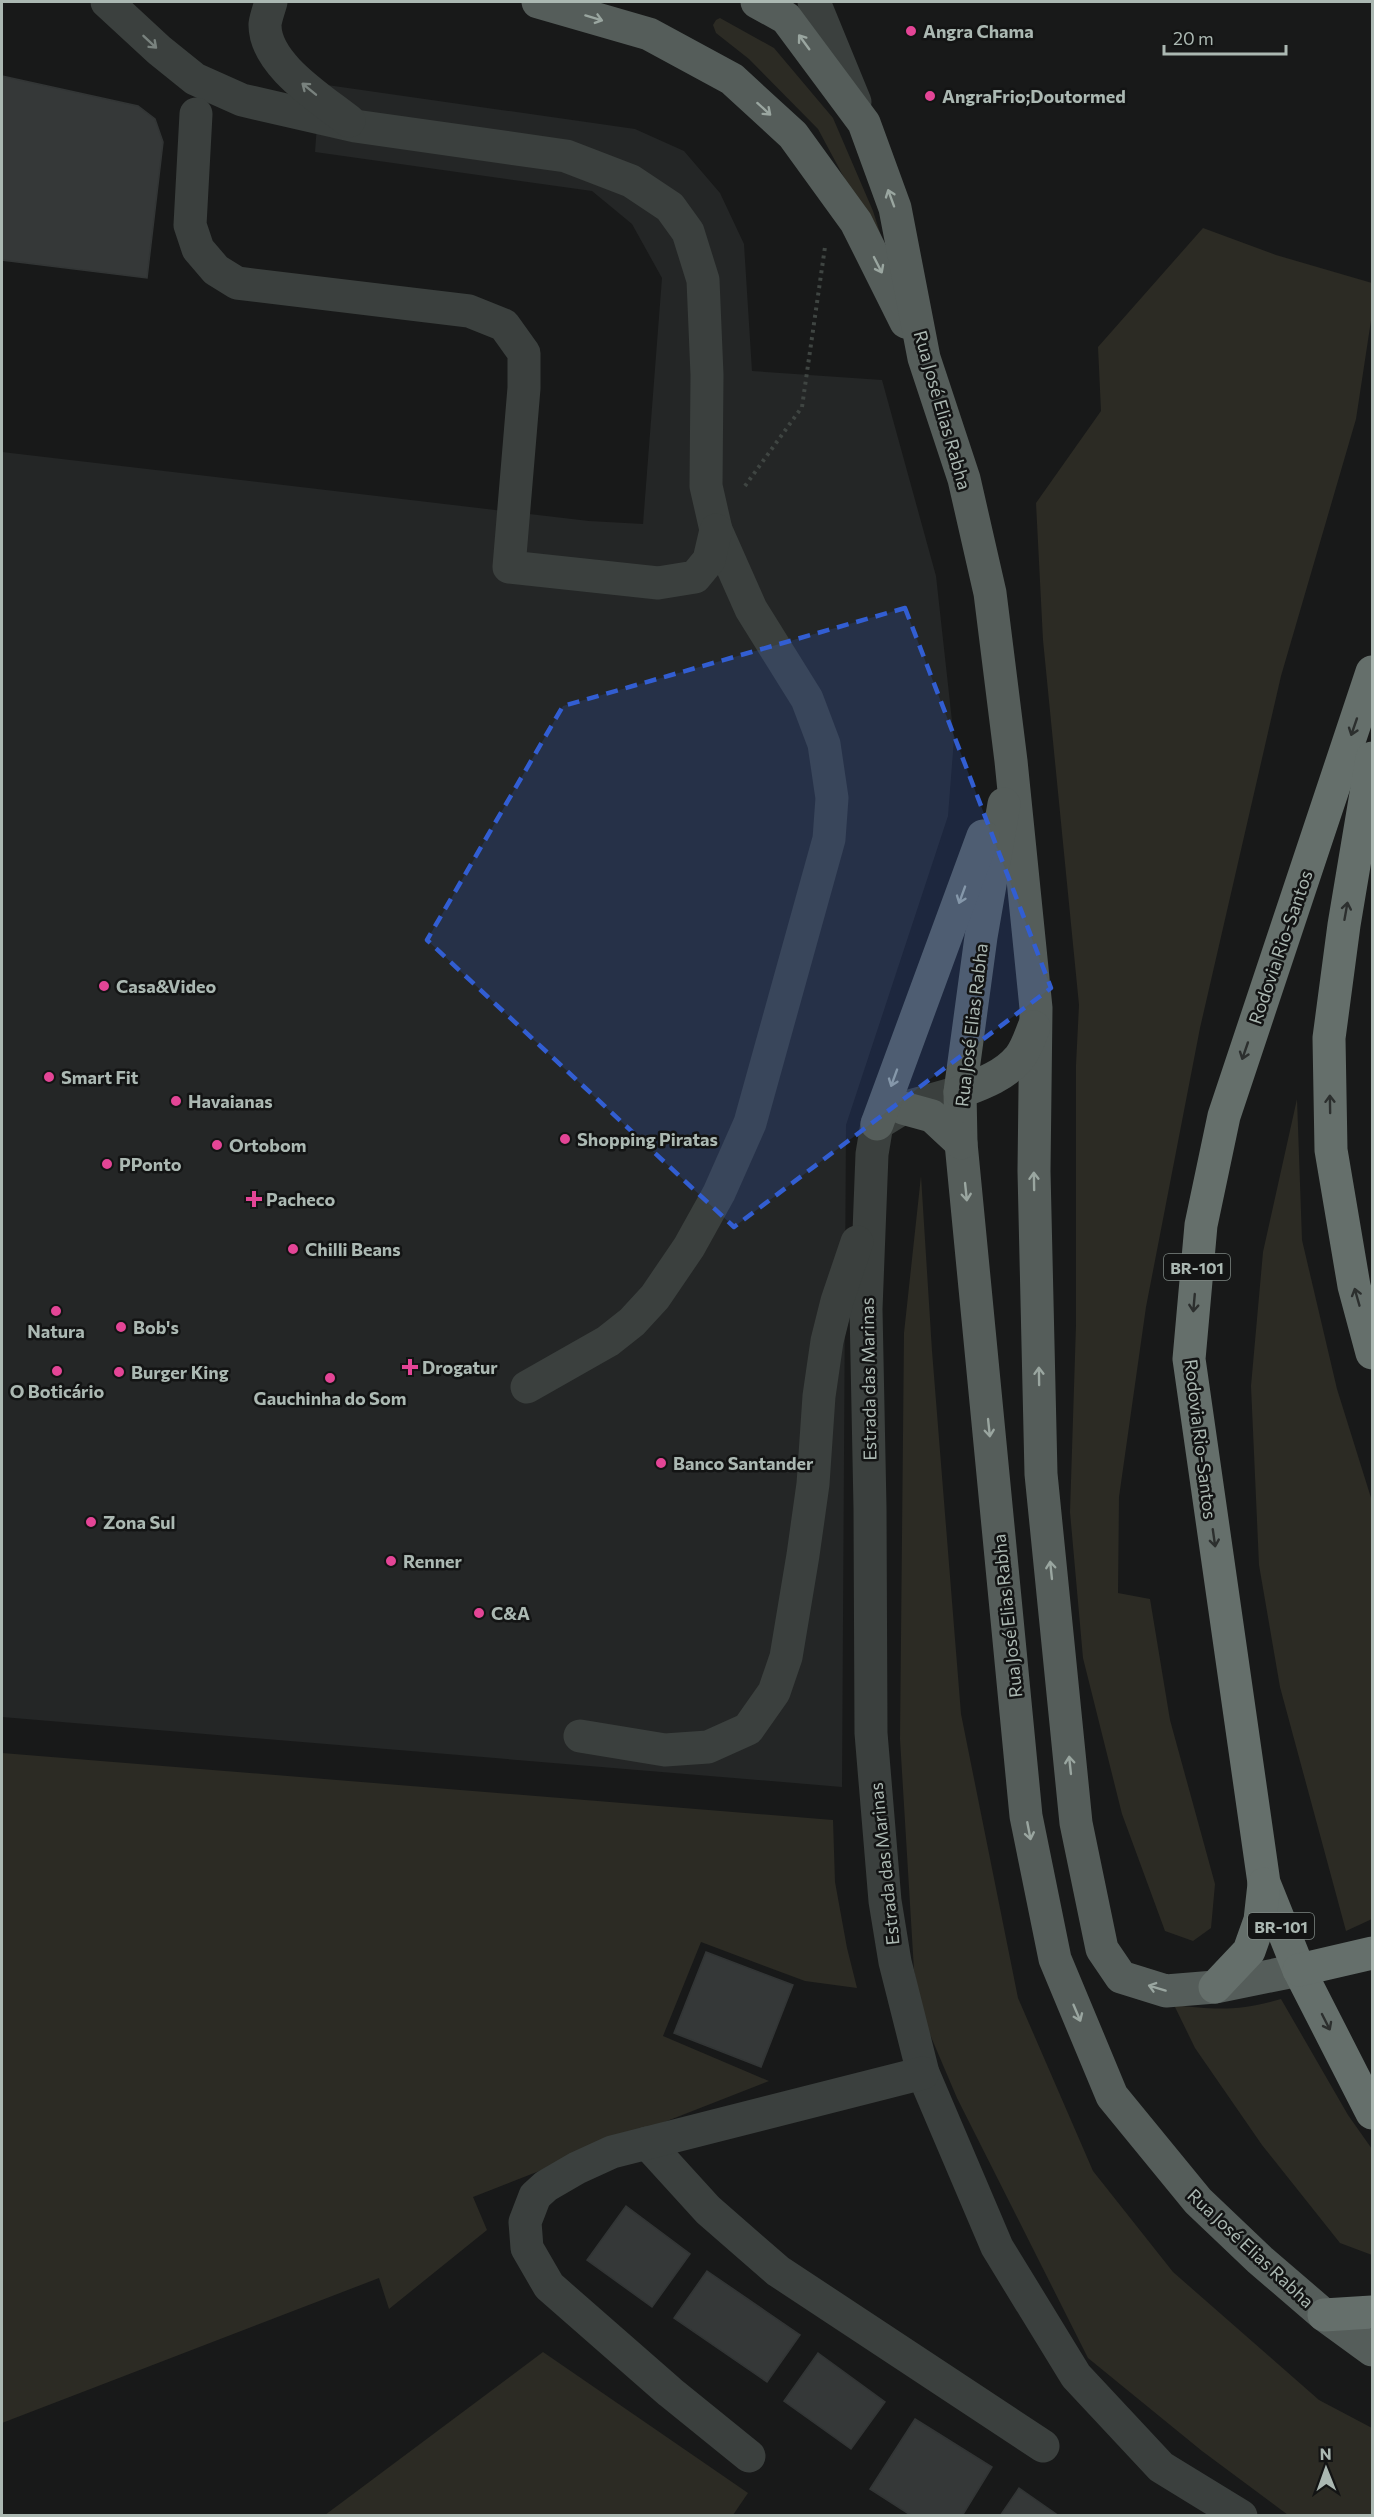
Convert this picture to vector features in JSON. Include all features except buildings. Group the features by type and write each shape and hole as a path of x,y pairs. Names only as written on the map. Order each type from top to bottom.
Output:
{"highway":[{"name":"Rodovia Rio-Santos","path":"1299,1970 1264,1883 1189,1359 1201,1225 1224,1116 1372,672"},
{"path":"1372,758 1344,925 1329,1038 1331,1150 1354,1286 1372,1353"},
{"path":"1215,1987 1249,1951 1260,1920 1264,1883"},
{"path":"1299,1970 1372,1953"},
{"name":"BR-101","path":"1299,1970 1372,2113"},
{"path":"1324,2315 1372,2312"}],"main road":[{"path":"538,2 649,34 732,79 793,135 856,222 924,358"},
{"path":"758,2 786,18 864,123"},
{"name":"Rua José Elias Rabha","path":"864,123 895,208 924,358 964,478 990,593 1011,761 1036,1023 1034,1171 1041,1474 1076,1823 1102,1949 1121,1977 1166,1991 1215,1987 1299,1970"},
{"path":"961,1143 932,1116 890,1116 1011,761"},
{"name":"Rua José Elias Rabha","path":"1011,761 981,937 960,1092 961,1143 1026,1816 1055,1959 1112,2096 1198,2201 1260,2260 1324,2315 1372,2350"},
{"path":"960,1092 989,1081 1009,1068 1020,1057 1036,1023"}],"street":[{"path":"107,2 159,50 195,79 242,100 355,126 566,156 631,181 670,207 688,232 703,280 707,375 706,486 716,530 751,609 807,699 824,744 832,798 829,839 750,1123 719,1193 689,1248 655,1297 632,1322 608,1341 527,1387"},
{"path":"271,2 265,23 267,42 278,60 297,80 355,126"},
{"name":"Rua José Elias Rabha","path":"814,2 864,123"},
{"path":"196,114 190,225 198,249 216,270 237,283 469,311 504,325 524,353 524,388 509,567 658,583 695,577 710,560 716,530"},
{"path":"890,1116 960,1092"},
{"name":"Estrada das Marinas","path":"890,1116 872,1154 866,1309 870,1508 870,1733 885,1901 895,1962 923,2073 997,2247 1076,2376 1161,2467 1241,2516"},
{"path":"580,1736 665,1750 708,1747 748,1729 774,1692 786,1657 800,1575 813,1484 819,1396 827,1341 837,1301 869,1209"},
{"path":"749,2456 670,2392 549,2286 527,2248 525,2222 535,2196 546,2186 577,2168 612,2152 923,2073"},
{"path":"648,2143 708,2210 778,2271 1043,2446"},
{"path":"1161,2467 1207,2516"}],"path":[{"path":"716,530 756,469 802,407 826,243 856,222"}],"highlighted area":[{"path":"905,608 1051,988 734,1227 427,940 563,706"}],"shaded area":[{"path":"720,18 774,48 833,118 873,211 895,280 863,213 818,129 749,59 716,33 713,25"},
{"path":"320,84 635,129 684,151 720,193 744,244 752,371 882,380 936,576 954,739 948,816 846,1125 842,1787 2,1717 2,452 589,521 643,524 662,278 632,224 592,191 315,152"},
{"path":"1203,228 1276,255 1372,283 1372,314 1356,419 1281,676 1200,1028 1146,1307 1119,1497 1118,1593 1150,1599 1170,1720 1215,1884 1211,1928 1193,1941 1165,1931 1122,1814 1083,1658 1070,1512 1076,1325 1076,1065 1079,1005 1043,640 1036,503 1101,411 1098,347"},
{"path":"1297,1099 1302,1240 1337,1389 1372,1501 1372,1919 1346,1931 1280,1687 1259,1565 1251,1386 1263,1252"},
{"path":"921,1176 932,1351 961,1714 1018,1998 1093,2171 1173,2272 1319,2400 1372,2428 1372,2515 1288,2515 1202,2451 1088,2358 957,2098 923,2018 914,1970 900,1739 904,1333"},
{"path":"2,1753 833,1820 835,1882 857,1988 805,1981 701,1942 663,2036 769,2081 473,2197 487,2230 389,2309 379,2278 2,2423"},
{"path":"1281,1999 1348,2115 1372,2149 1372,2255 1340,2243 1262,2145 1195,2048 1174,2005 1228,2008 1253,2006"},
{"path":"543,2352 748,2493 733,2515 325,2515"}],"place":[{"name":"Angra Chama","path":"911,31"},
{"name":"AngraFrio;Doutormed","path":"930,96"},
{"name":"Casa&Video","path":"104,986"},
{"name":"Smart Fit","path":"49,1077"},
{"name":"Havaianas","path":"176,1101"},
{"name":"Shopping Piratas","path":"565,1139"},
{"name":"Ortobom","path":"217,1145"},
{"name":"PPonto","path":"107,1164"},
{"name":"Pacheco","path":"254,1199"},
{"name":"Chilli Beans","path":"293,1249"},
{"name":"Natura","path":"56,1311"},
{"name":"Bob's","path":"121,1327"},
{"name":"Drogatur","path":"410,1367"},
{"name":"O Boticário","path":"57,1371"},
{"name":"Burger King","path":"119,1372"},
{"name":"Gauchinha do Som","path":"330,1378"},
{"name":"Banco Santander","path":"661,1463"},
{"name":"Zona Sul","path":"91,1522"},
{"name":"Renner","path":"391,1561"},
{"name":"C&A","path":"479,1613"}]}
